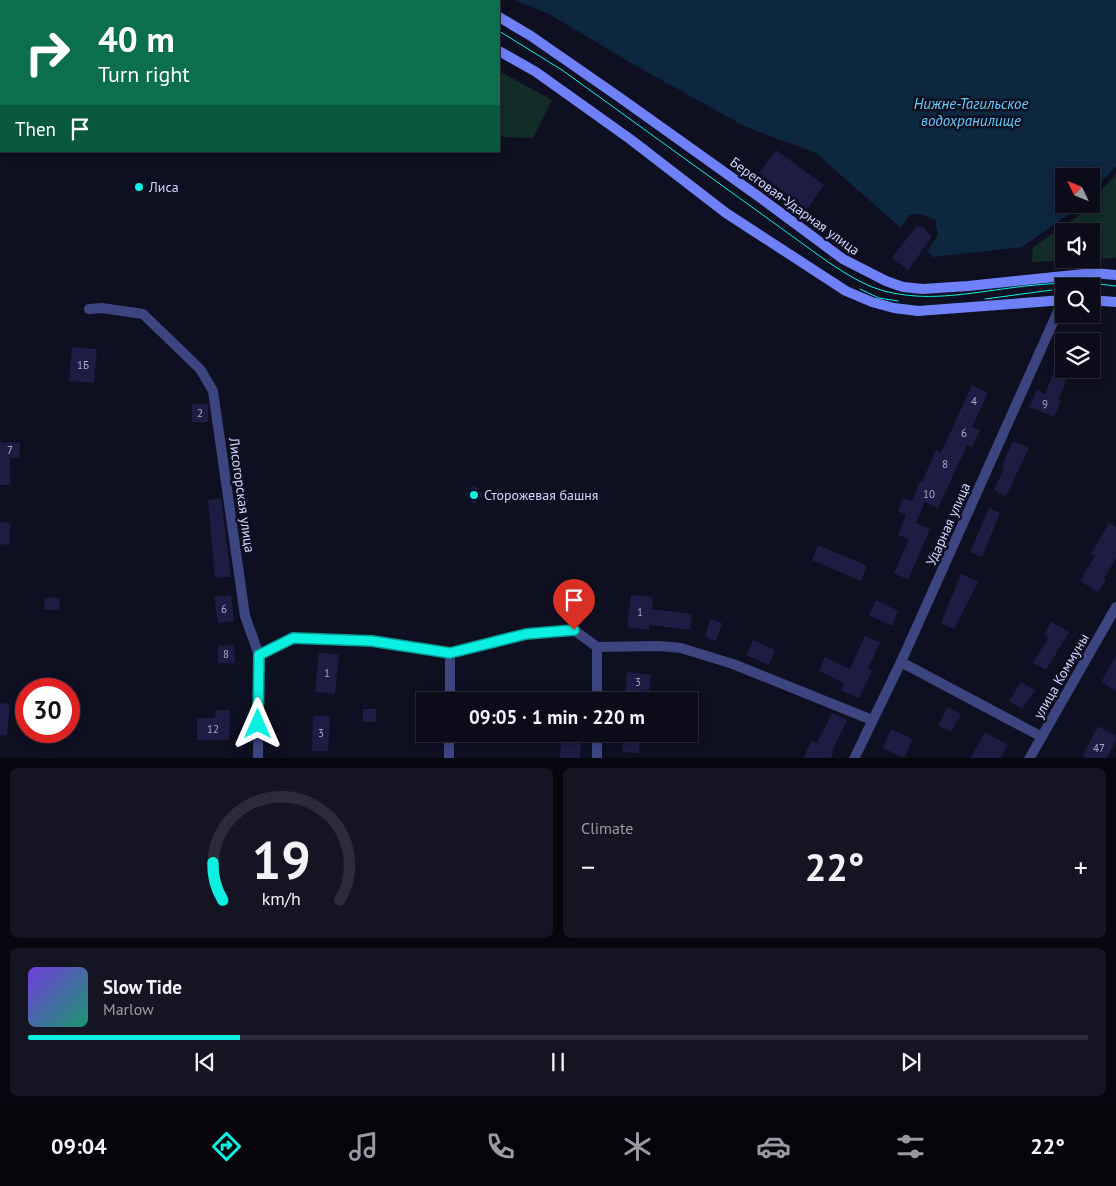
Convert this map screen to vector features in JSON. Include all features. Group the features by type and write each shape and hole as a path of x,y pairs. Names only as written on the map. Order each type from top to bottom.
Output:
{"main road":[{"name":"Береговая-Ударная улица","path":"500,19 531,36 619,97 762,199 843,260 886,281 903,287 923,289 1093,273 1116,275"},
{"path":"500,52 536,72 726,213 846,291 872,302 894,308 918,310 1055,301"},
{"path":"1100,301 1116,302"}],"street":[{"name":"Лисогорская улица","path":"90,309 102,308 143,314 200,369 213,391 245,616 259,655 258,758"},
{"name":"Ударная улица","path":"854,758 901,662 1055,320"},
{"name":"улица Коммуны","path":"1028,758 1042,737 1116,607"},
{"path":"259,655 293,638 372,641 450,653 526,634 574,630 597,647 659,646 681,648 733,664 872,720"},
{"path":"597,647 597,692"},
{"path":"450,653 450,692"},
{"path":"901,662 1042,737"},
{"path":"449,742 449,758"},
{"path":"597,742 597,758"}],"green space":[{"path":"500,72 552,100 533,138 500,136"},
{"path":"1116,174 1116,258 1100,259 1100,223 1068,223 1081,213 1100,213 1100,192"},
{"path":"1055,232 1055,261 1032,262 1033,247"}],"water":[{"name":"Нижне-Тагильское водохранилище","path":"515,0 1116,0 1116,166 1100,183 1100,168 1055,168 1055,213 1070,213 1022,247 933,257 927,251 938,235 935,219 919,214 909,215 901,228 816,153 746,127 638,67 549,14"}],"building":[{"path":"776,150 824,185 807,209 759,173"},
{"path":"916,227 923,227 932,237 908,270 892,258"},
{"path":"72,347 97,349 94,383 69,381"},
{"path":"1055,370 1055,378 1067,378 1058,400 1061,401 1054,417 1029,407 1037,390 1045,394"},
{"path":"972,385 988,393 972,427 980,430 972,447 967,445 938,508 925,502 916,523 930,529 908,580 894,573 909,539 898,535 906,515 898,511 903,498 912,501 936,450 941,453"},
{"path":"192,404 208,404 208,422 192,422"},
{"path":"1013,441 1029,448 1006,496 994,490"},
{"path":"0,442 20,443 19,458 10,458 10,485 0,485"},
{"name":"Сторожевая башня","path":"474,485 483,495 474,504 465,495"},
{"path":"221,498 231,577 215,578 208,500"},
{"path":"989,508 1000,513 982,557 970,552"},
{"path":"0,522 10,523 9,545 0,544"},
{"path":"1109,523 1116,527 1116,558 1098,592 1080,581 1095,556 1091,554"},
{"path":"818,545 867,566 861,581 812,560"},
{"path":"961,574 978,582 954,629 941,623"},
{"path":"231,595 234,621 218,623 214,597"},
{"path":"631,595 653,597 652,609 692,614 690,630 650,625 649,630 627,627"},
{"path":"45,597 60,598 59,611 44,609"},
{"path":"876,600 898,611 892,626 869,615"},
{"path":"710,619 722,623 716,641 705,637"},
{"path":"1051,622 1069,632 1046,670 1033,663 1049,637 1044,634"},
{"path":"865,636 880,642 868,669 872,671 859,698 841,690 844,683 819,671 825,657 850,669"},
{"path":"753,640 775,650 769,665 746,655"},
{"path":"234,645 235,663 218,663 218,646"},
{"path":"319,653 339,654 335,694 315,692"},
{"path":"1116,655 1116,691 1101,682"},
{"path":"627,672 651,675 649,691 626,692"},
{"path":"1021,682 1035,690 1022,709 1009,701"},
{"path":"0,703 10,704 7,736 0,735"},
{"path":"948,707 961,714 951,732 938,725"},
{"path":"363,709 376,709 376,722 363,722"},
{"path":"216,710 230,710 229,740 197,740 197,718 215,718"},
{"path":"832,713 847,720 830,758 803,758 811,741 817,743"},
{"path":"313,716 330,716 328,751 312,751"},
{"path":"1098,726 1116,736 1116,740 1107,758 1088,758 1083,755"},
{"path":"891,729 913,739 904,758 883,748"},
{"path":"985,732 1008,745 1001,758 971,758"},
{"path":"561,742 581,742 580,758 560,758"},
{"path":"623,742 640,742 639,753 622,752"}],"tram line":[{"path":"500,32 562,70 828,262 867,285 893,293 922,296 952,295 1050,284 1076,283 1116,286"},
{"path":"860,289 879,298 898,301"},
{"path":"985,299 1052,290"}],"place":[{"name":"Лиса","path":"139,187"},
{"name":"Сторожевая башня","path":"474,495"}],"route":[{"path":"258,724 259,655 293,638 372,641 450,653 526,634 574,630"}]}
